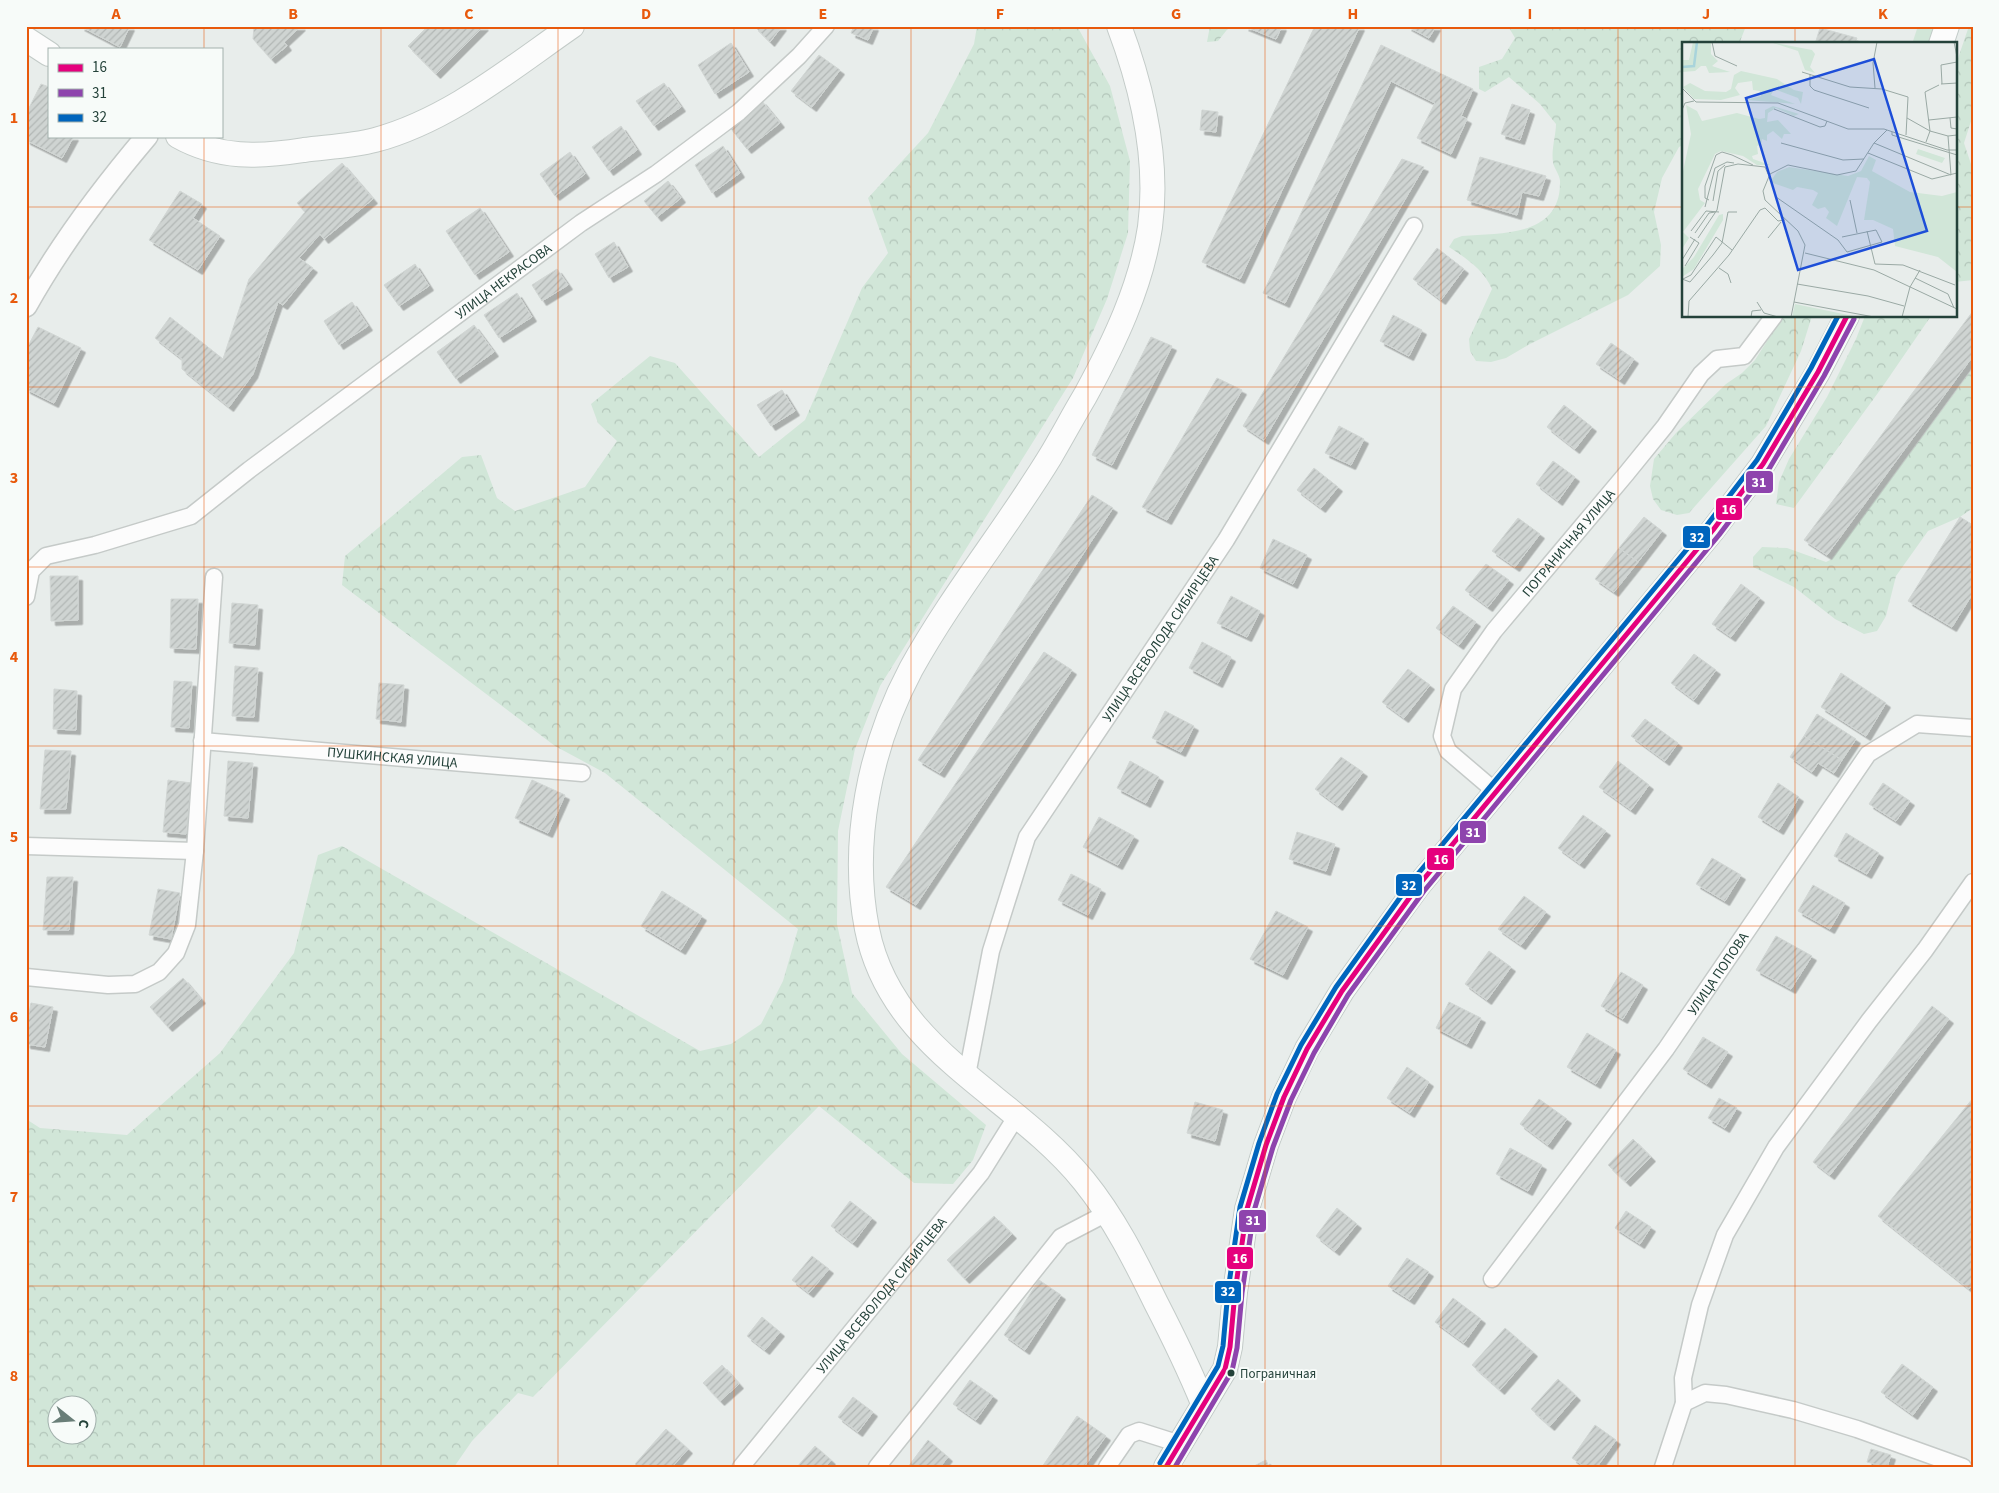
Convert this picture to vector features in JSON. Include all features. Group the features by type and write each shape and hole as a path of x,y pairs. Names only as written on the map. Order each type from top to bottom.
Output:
{"main road":[{"path":"183,138 213,151 243,155 276,154 374,140 418,125 464,101 572,26"},
{"path":"1119,26 1132,61 1145,111 1152,166 1153,190 1150,228 1132,298 1118,333 1050,457 939,623 910,671 874,760 865,804 861,852 862,891 867,930 884,982 904,1012 934,1047 1055,1150 1083,1179 1130,1248 1191,1373 1203,1403"},
{"path":"1942,42 1947,26"},
{"path":"26,39 48,53"},
{"path":"1166,1467 1225,1369 1230,1347 1235,1292 1247,1209 1284,1097 1307,1049 1342,991 1418,886 1713,530 1763,464 1818,372 1846,318"}],"street":[{"name":"УЛИЦА НЕКРАСОВА","path":"26,597 32,571 46,556 95,545 191,516 249,470 581,223 656,174 739,112 799,56 826,26"},
{"path":"26,306 48,270 102,192 145,138"},
{"name":"УЛИЦА ВСЕВОЛОДА СИБИРЦЕВА","path":"967,1074 991,951 1027,837 1226,540 1414,226"},
{"name":"ПОГРАНИЧНАЯ УЛИЦА","path":"1496,792 1448,751 1442,736 1453,689 1494,631 1648,447 1701,374 1717,359 1744,356 1772,318"},
{"path":"26,977 108,985 135,984 159,972 176,954 187,925 195,851 214,577"},
{"name":"УЛИЦА ПОПОВА","path":"1492,1279 1666,1049 1868,754 1917,724 1973,728"},
{"name":"ПУШКИНСКАЯ УЛИЦА","path":"202,741 582,773"},
{"path":"26,846 195,851"},
{"path":"1662,1467 1684,1403 1683,1378 1700,1305 1725,1235 1776,1147 1869,1021 1925,950 1973,882"},
{"name":"УЛИЦА ВСЕВОЛОДА СИБИРЦЕВА","path":"741,1467 982,1173 1016,1117"},
{"path":"876,1467 1062,1237 1107,1213"},
{"path":"1684,1403 1705,1393 1726,1395 1793,1410 1858,1429 1963,1467"},
{"path":"1107,1467 1129,1435 1139,1431 1180,1444"}],"green space":[{"path":"977,26 1077,26 1110,86 1130,161 1128,233 1107,299 1073,378 880,686 855,749 838,831 837,924 852,993 902,1054 986,1125 973,1160 953,1184 914,1183 819,1106 533,1397 518,1393 472,1441 454,1467 26,1467 26,1119 40,1128 127,1135 220,1053 294,953 318,855 342,846 700,1051 731,1044 761,1024 783,981 798,929 605,773 555,746 342,585 345,556 462,457 481,455 497,498 515,511 585,487 617,441 598,423 591,404 650,356 675,363 759,457 805,420 862,288 888,253 868,198 928,133 974,44"},
{"path":"1210,26 1230,26 1218,41 1207,42"},
{"path":"1508,26 1746,26 1740,42 1682,42 1682,146 1679,147 1662,178 1654,212 1661,245 1660,266 1628,295 1506,358 1491,362 1476,361 1470,351 1469,339 1492,289 1479,270 1449,247 1454,239 1462,236 1510,232 1526,229 1539,223 1550,214 1557,201 1560,183 1553,157 1556,124 1540,104 1509,77 1485,92 1479,89 1479,67 1502,59 1515,38"},
{"path":"1918,26 1938,26 1933,42 1913,42"},
{"path":"1969,26 1973,26 1973,115 1964,143 1973,170 1973,280 1956,282 1956,64"},
{"path":"1782,318 1811,318 1801,351 1766,426 1689,513 1677,515 1661,510 1653,499 1650,486 1654,459 1676,433 1726,384 1742,373 1755,360"},
{"path":"1864,318 1930,318 1883,386 1794,508 1776,504 1779,482 1789,459 1827,397 1856,339"},
{"path":"1973,368 1973,508 1960,517 1928,531 1896,576 1886,616 1877,631 1864,634 1835,619 1794,587 1753,567 1753,557 1762,547 1787,548 1826,562 1832,559"}],"building":[{"path":"80,26 130,26 120,47"},
{"path":"254,26 301,26 284,42 287,46 271,59 253,39"},
{"path":"428,26 484,26 436,74 408,46"},
{"path":"754,26 782,26 770,42"},
{"path":"854,26 874,26 868,40 851,33"},
{"path":"1244,26 1282,26 1276,39"},
{"path":"1315,26 1360,26 1240,279 1202,262"},
{"path":"1407,26 1436,26 1429,38"},
{"path":"1820,28 1857,38 1856,42 1816,42"},
{"path":"731,43 749,72 715,94 698,65"},
{"path":"1381,45 1473,89 1461,116 1467,119 1451,154 1417,138 1435,103 1391,81 1285,303 1263,293"},
{"path":"819,55 840,70 812,107 791,91"},
{"path":"664,83 681,107 654,126 636,101"},
{"path":"41,84 48,87 48,138 73,138 62,158 26,140 26,114"},
{"path":"761,100 780,123 747,149 728,125"},
{"path":"1512,104 1530,110 1520,140 1501,134"},
{"path":"1202,110 1218,112 1216,132 1200,130"},
{"path":"621,126 637,150 609,171 592,147"},
{"path":"723,146 740,173 712,193 695,165"},
{"path":"570,152 585,174 555,196 540,174"},
{"path":"1480,157 1546,176 1539,196 1522,192 1517,215 1467,200"},
{"path":"1402,159 1424,167 1264,440 1243,426"},
{"path":"342,163 373,199 324,239 320,234 299,258 313,268 283,305 278,302 253,374 229,407 182,369 182,359 155,338 170,317 223,359 249,279 305,212 297,203"},
{"path":"668,181 681,198 657,217 644,201"},
{"path":"180,191 202,204 193,218 220,236 198,270 149,240"},
{"path":"480,208 509,252 475,275 446,231"},
{"path":"614,242 628,267 609,278 595,254"},
{"path":"1437,248 1464,269 1441,300 1413,279"},
{"path":"415,264 429,286 399,306 384,285"},
{"path":"557,269 568,285 542,301 532,285"},
{"path":"517,293 532,317 499,338 484,315"},
{"path":"352,302 368,326 339,345 324,321"},
{"path":"1973,311 1973,356 1827,555 1804,540"},
{"path":"1393,315 1422,330 1409,356 1380,341"},
{"path":"474,325 494,352 456,379 437,352"},
{"path":"38,327 81,348 54,403 26,389 26,350"},
{"path":"1151,337 1172,346 1112,465 1092,455"},
{"path":"1611,343 1634,359 1620,380 1596,364"},
{"path":"1217,378 1242,390 1167,520 1142,507"},
{"path":"782,390 795,411 771,426 757,405"},
{"path":"1564,405 1592,427 1575,449 1547,427"},
{"path":"1339,426 1364,439 1351,465 1325,453"},
{"path":"1553,461 1575,477 1558,501 1536,484"},
{"path":"1314,468 1338,487 1321,508 1297,490"},
{"path":"1092,495 1113,508 940,773 918,760"},
{"path":"1644,517 1662,531 1638,562 1619,548"},
{"path":"1960,517 1973,525 1973,593 1952,627 1908,601"},
{"path":"1518,518 1540,534 1515,567 1492,551"},
{"path":"1273,539 1307,555 1293,584 1260,568"},
{"path":"1619,548 1638,562 1614,592 1595,579"},
{"path":"1486,564 1509,580 1488,607 1465,590"},
{"path":"50,576 78,576 78,620 51,621"},
{"path":"1741,584 1760,598 1731,637 1712,624"},
{"path":"1231,596 1260,611 1247,637 1217,623"},
{"path":"171,599 198,599 196,649 170,648"},
{"path":"232,603 258,605 255,645 229,643"},
{"path":"1453,606 1476,622 1459,645 1436,628"},
{"path":"1202,642 1231,657 1218,683 1189,668"},
{"path":"1044,652 1072,670 916,905 886,887"},
{"path":"1694,654 1716,670 1694,700 1671,683"},
{"path":"235,666 258,668 254,717 232,716"},
{"path":"1408,669 1430,685 1404,718 1382,702"},
{"path":"1841,673 1886,703 1866,736 1821,707"},
{"path":"174,681 192,682 189,728 171,727"},
{"path":"379,683 404,685 401,722 376,719"},
{"path":"54,689 77,691 76,730 53,729"},
{"path":"1165,711 1194,726 1181,752 1152,738"},
{"path":"1817,714 1856,739 1842,760 1804,736"},
{"path":"1645,719 1678,743 1665,761 1631,736"},
{"path":"1804,736 1842,760 1834,773 1818,763 1812,772 1790,757"},
{"path":"45,750 71,751 66,809 40,809"},
{"path":"1341,757 1363,772 1338,806 1315,789"},
{"path":"228,761 253,763 248,818 224,816"},
{"path":"1130,761 1159,777 1146,803 1117,788"},
{"path":"1618,761 1649,785 1631,810 1599,787"},
{"path":"168,780 192,783 186,834 163,832"},
{"path":"532,780 565,795 548,833 515,818"},
{"path":"1778,783 1799,797 1779,830 1758,817"},
{"path":"1883,783 1910,801 1896,821 1869,804"},
{"path":"1583,815 1606,831 1580,864 1558,848"},
{"path":"1099,817 1134,836 1118,865 1083,847"},
{"path":"1297,832 1335,844 1326,871 1289,859"},
{"path":"1846,833 1879,853 1867,874 1834,856"},
{"path":"1712,858 1741,875 1725,901 1696,884"},
{"path":"1071,874 1101,889 1088,915 1058,900"},
{"path":"47,877 73,877 69,930 43,930"},
{"path":"1813,885 1845,903 1830,929 1798,911"},
{"path":"158,889 180,893 171,939 149,935"},
{"path":"662,891 702,916 681,950 641,926"},
{"path":"1524,896 1546,912 1521,945 1498,929"},
{"path":"1276,911 1308,927 1283,975 1250,959"},
{"path":"1776,936 1812,956 1791,989 1756,970"},
{"path":"1489,951 1511,967 1487,1000 1465,984"},
{"path":"1621,972 1643,985 1623,1019 1601,1006"},
{"path":"183,978 201,999 168,1027 150,1007"},
{"path":"1449,1002 1481,1018 1467,1044 1436,1028"},
{"path":"31,1003 53,1007 45,1047 26,1044 26,1028"},
{"path":"1932,1006 1949,1019 1830,1175 1813,1162"},
{"path":"1587,1033 1616,1050 1596,1084 1567,1067"},
{"path":"1703,1037 1728,1052 1707,1084 1683,1069"},
{"path":"1407,1067 1429,1082 1410,1113 1387,1098"},
{"path":"1719,1098 1737,1108 1725,1128 1708,1118"},
{"path":"1973,1098 1973,1284 1969,1289 1878,1216"},
{"path":"1539,1099 1567,1119 1548,1145 1520,1124"},
{"path":"1195,1102 1223,1110 1215,1141 1187,1133"},
{"path":"1633,1139 1651,1157 1626,1182 1608,1165"},
{"path":"1510,1148 1542,1165 1528,1191 1496,1174"},
{"path":"850,1201 872,1218 853,1243 831,1226"},
{"path":"1337,1208 1357,1224 1335,1251 1316,1236"},
{"path":"1626,1211 1651,1227 1640,1244 1615,1228"},
{"path":"994,1216 1012,1234 965,1279 947,1260"},
{"path":"812,1256 829,1269 809,1293 792,1280"},
{"path":"1407,1258 1429,1272 1410,1300 1388,1286"},
{"path":"1039,1280 1061,1295 1025,1350 1004,1335"},
{"path":"1453,1298 1481,1319 1464,1343 1435,1322"},
{"path":"762,1317 780,1332 765,1350 747,1336"},
{"path":"1505,1328 1533,1352 1500,1390 1472,1365"},
{"path":"1902,1364 1933,1387 1913,1415 1881,1392"},
{"path":"722,1365 739,1384 720,1401 703,1383"},
{"path":"1558,1379 1576,1396 1550,1426 1531,1409"},
{"path":"970,1380 993,1396 976,1420 953,1404"},
{"path":"853,1397 873,1412 858,1432 838,1417"},
{"path":"1077,1416 1106,1436 1084,1467 1042,1467"},
{"path":"1595,1425 1616,1440 1597,1467 1585,1467 1572,1458"},
{"path":"666,1429 688,1449 672,1467 638,1467 635,1464"},
{"path":"928,1440 948,1457 940,1467 908,1467"},
{"path":"815,1446 831,1460 825,1467 797,1467"},
{"path":"1871,1449 1891,1455 1887,1467 1867,1462"},
{"path":"1266,1460 1269,1467 1252,1467"}],"transit line":[{"name":"32","path":"1160,1463 1218,1366 1223,1346 1228,1291 1240,1207 1259,1143 1277,1094 1301,1045 1336,987 1412,881 1707,525 1757,460 1811,368 1837,318"},
{"name":"16","path":"1166,1467 1225,1369 1230,1347 1235,1292 1247,1209 1266,1145 1284,1097 1307,1049 1342,991 1418,886 1713,530 1763,464 1818,372 1846,318"},
{"name":"31","path":"1175,1467 1232,1371 1237,1348 1242,1293 1254,1211 1273,1147 1291,1100 1314,1053 1348,995 1424,891 1719,535 1769,469 1824,376 1854,319"}],"place":[{"name":"Пограничная","path":"1231,1373"}]}
